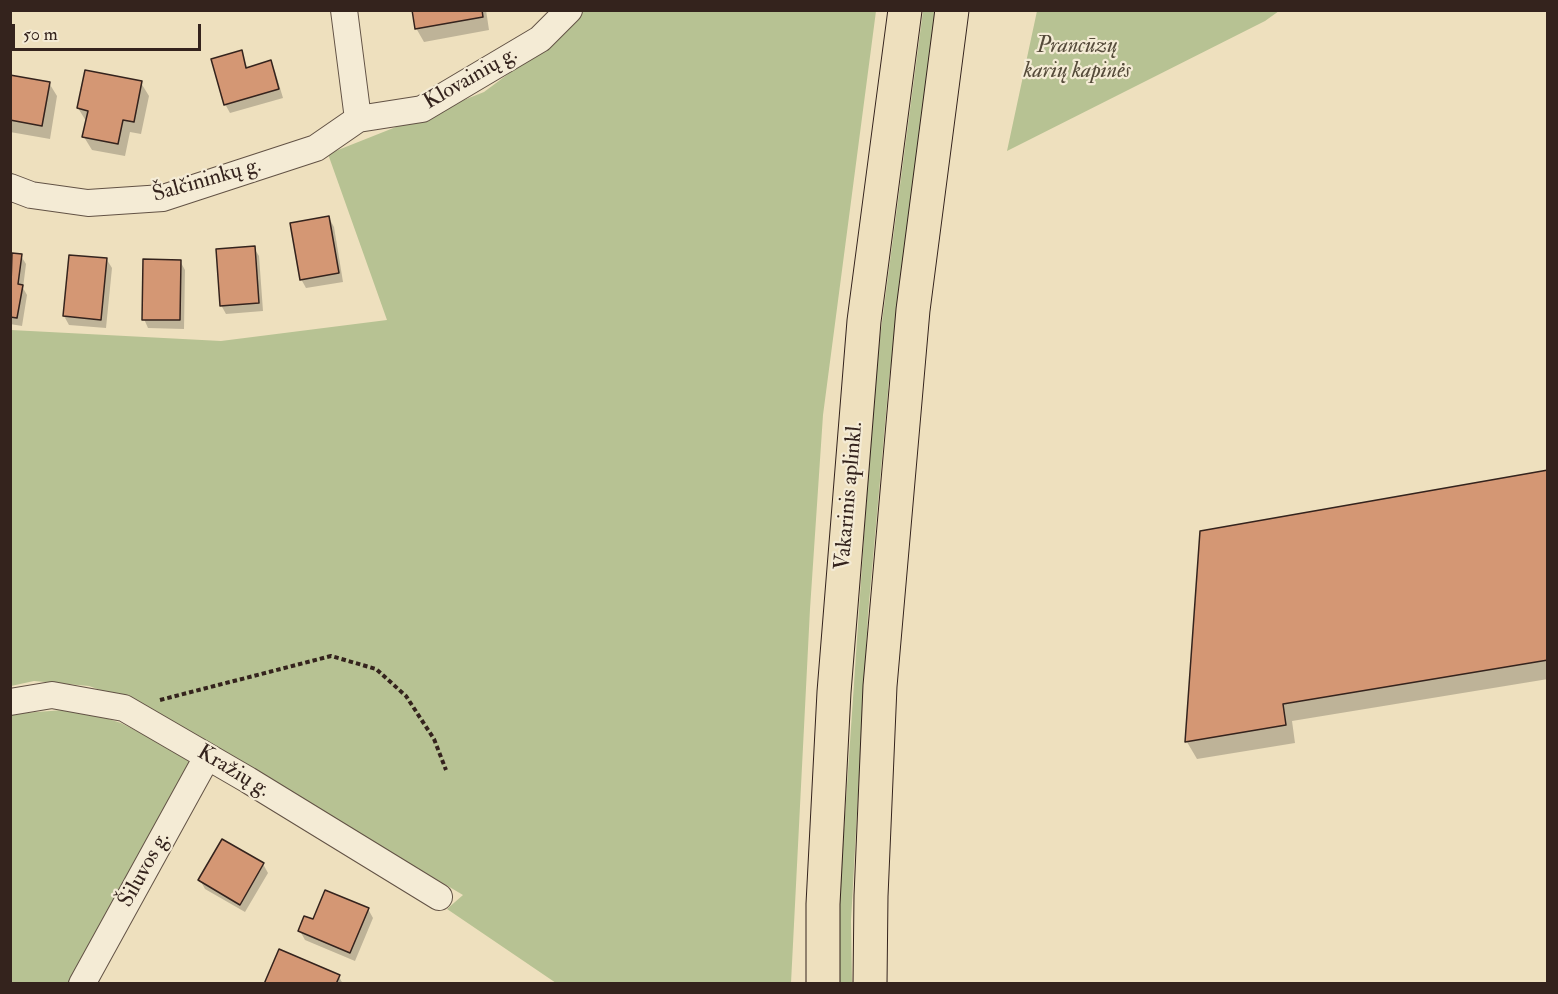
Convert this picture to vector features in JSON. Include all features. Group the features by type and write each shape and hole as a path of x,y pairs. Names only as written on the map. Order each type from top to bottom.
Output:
{"highway":[{"name":"Vakarinis aplinkl.","path":"823,984 823,904 834,692 864,321 905,10"},
{"name":"Vakarinis aplinkl.","path":"870,984 871,896 880,686 913,310 952,10"}],"street":[{"path":"344,10 358,119"},
{"name":"Klovainių g.","path":"358,119 422,109 540,39 569,10"},
{"name":"Šalčininkų g.","path":"10,187 31,195 87,203 163,198 316,148 358,119"},
{"name":"Kražių g.","path":"10,702 52,695 124,708 439,897"},
{"name":"Šiluvos g.","path":"82,984 207,757"}],"path":[{"path":"124,708 331,656 376,669 406,696 434,739 446,770"}],"green space":[{"name":"Prancūzų karių kapinės","path":"1037,10 1279,11 1265,21 1007,151"},
{"path":"580,11 876,11 823,415 810,609 791,983 556,983 447,909 463,895 120,697 89,686 34,681 11,686 11,330 221,341 387,320 328,154 484,92 547,45"},
{"path":"923,11 937,11 889,380 868,614 851,921 852,983 839,984 838,918 875,375"},
{"path":"77,709 121,723 194,760 74,983 11,983 10,714"}],"building":[{"path":"412,10 482,10 483,17 415,29"},
{"path":"242,50 246,68 271,60 279,89 224,105 211,59"},
{"path":"85,70 142,81 134,122 123,120 118,144 82,137 88,111 77,108"},
{"path":"10,75 50,82 42,126 10,120"},
{"path":"329,216 339,273 300,280 290,223"},
{"path":"255,246 259,303 220,306 216,249"},
{"path":"12,253 22,254 18,284 23,285 17,318 10,317"},
{"path":"69,255 107,258 101,320 63,316"},
{"path":"143,259 181,260 180,320 142,320"},
{"path":"1548,470 1548,660 1283,704 1286,725 1185,742 1200,531"},
{"path":"222,839 264,863 240,905 198,880"},
{"path":"325,890 369,908 350,953 298,931 304,916 313,919"},
{"path":"279,949 340,975 336,984 264,984"}]}
